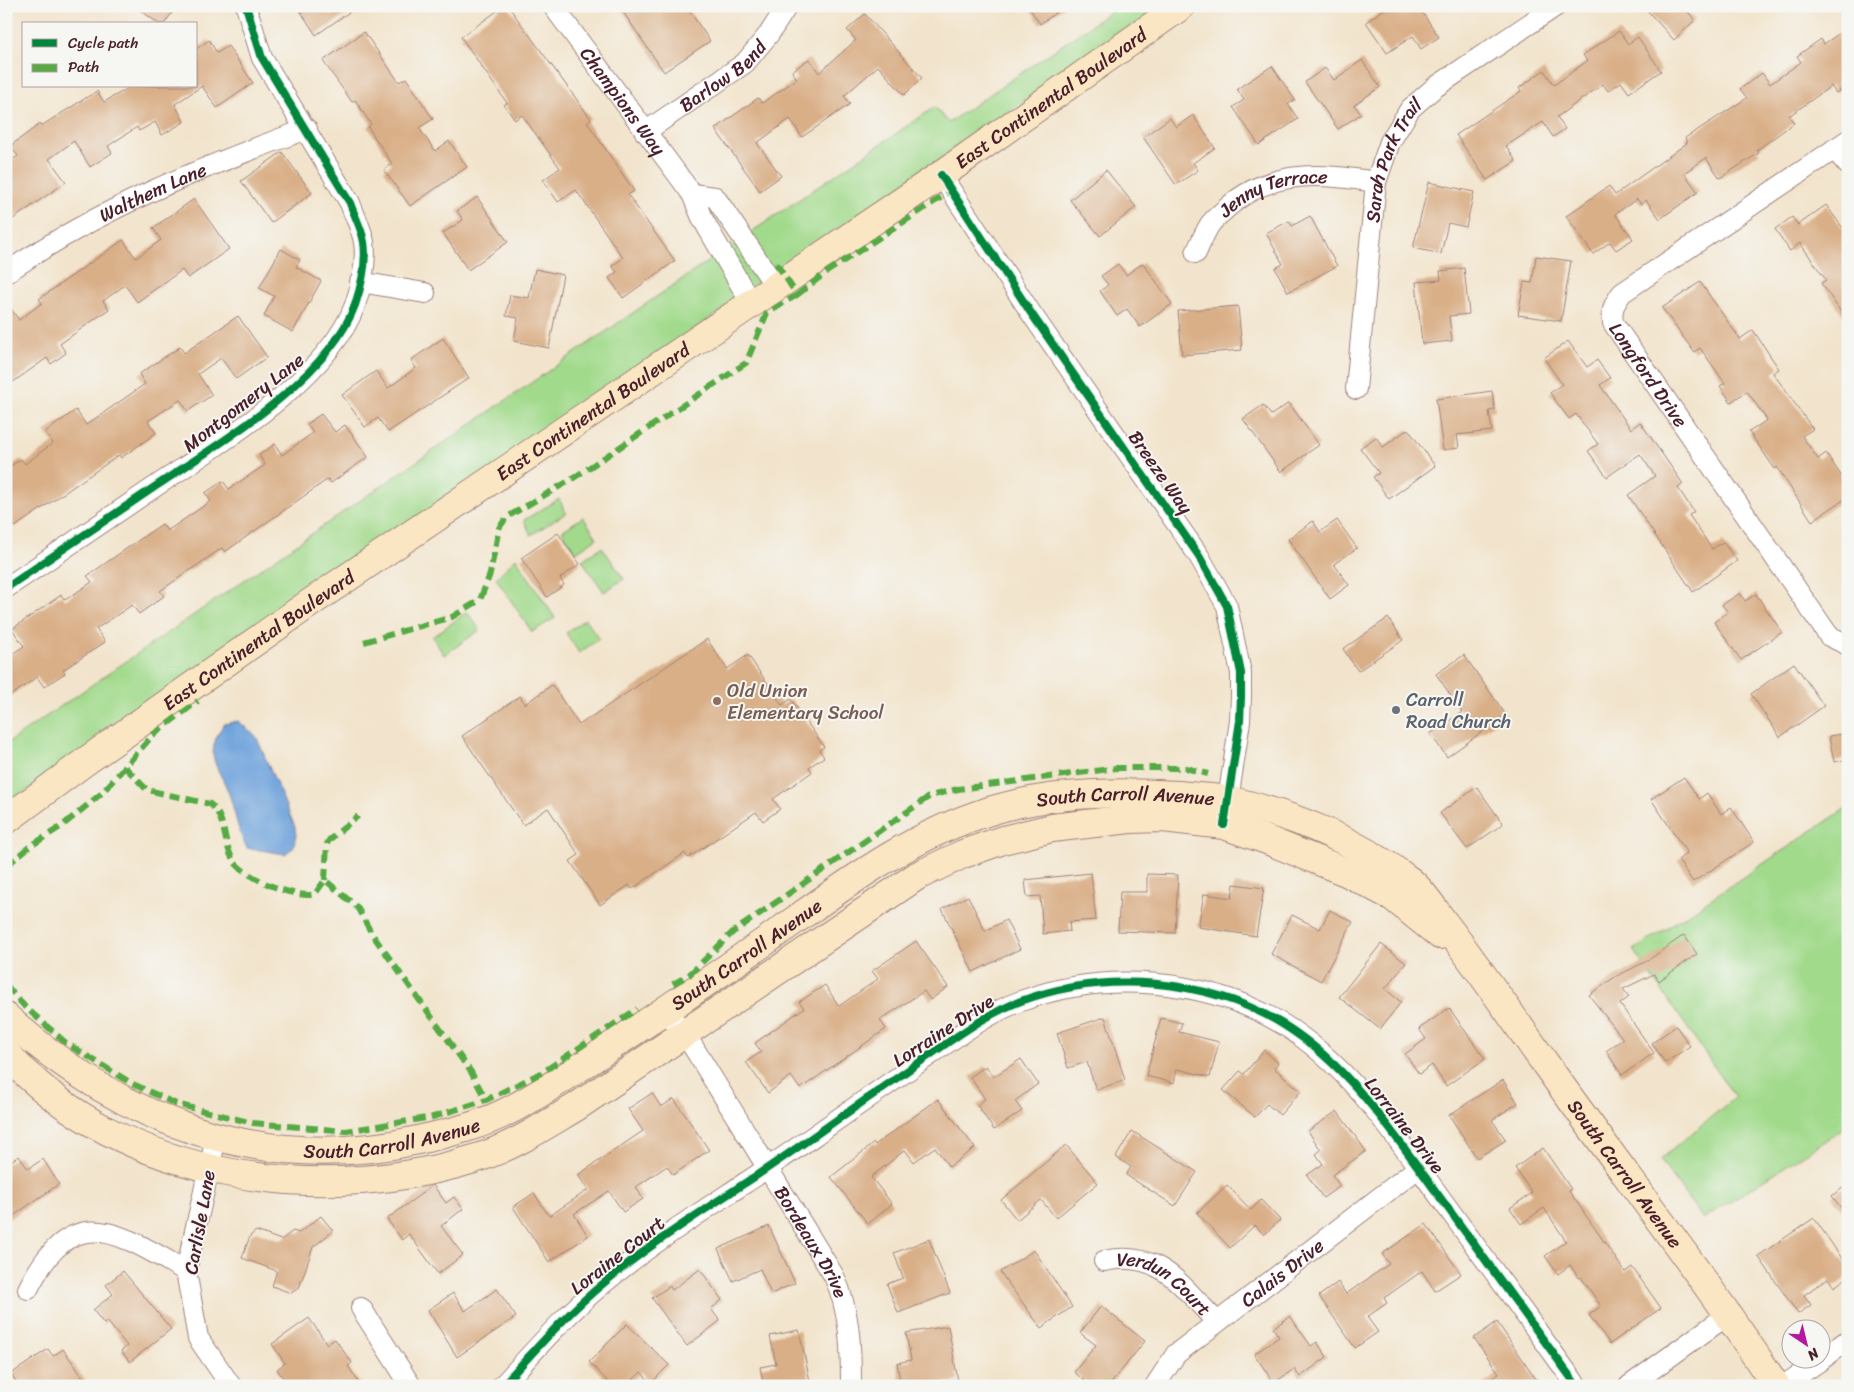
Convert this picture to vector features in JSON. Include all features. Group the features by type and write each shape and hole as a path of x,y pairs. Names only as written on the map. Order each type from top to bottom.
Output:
{"main road":[{"name":"East Continental Boulevard","path":"6,820 94,755 310,603 941,175 1180,6"},
{"name":"South Carroll Avenue","path":"6,1017 42,1047 103,1088 166,1122 216,1138 253,1146 291,1149 360,1150 398,1145 476,1125 511,1110 666,1010 859,875 902,848 951,826 994,810 1076,795 1125,793 1226,812 1303,854 1346,872 1393,897 1474,963 1548,1068 1730,1316 1776,1386"},
{"name":"South Carroll Avenue","path":"6,1053 52,1097 84,1117 156,1152 208,1168 248,1176 289,1180 362,1182 412,1173 486,1154 525,1138 568,1112 877,901 916,876 963,854 1037,831 1106,821 1226,812"}],"street":[{"name":"Montgomery Lane","path":"6,588 211,449 293,388 319,363 334,342 354,306 363,271 364,242 350,203 307,129 262,58 246,6"},
{"name":"Champions Way","path":"554,6 692,194 702,218 751,304"},
{"name":"Barlow Bend","path":"645,132 745,63 769,34 787,6"},
{"name":"Sarah Park Trail","path":"1356,389 1376,182 1390,142 1410,109 1434,88 1556,6"},
{"name":"Walthem Lane","path":"6,273 38,251 131,200 215,162 307,129"},
{"path":"1841,144 1848,165"},
{"name":"Longford Drive","path":"1841,144 1622,293 1614,303 1611,311 1613,323 1829,636 1848,645"},
{"name":"Breeze Way","path":"941,175 1031,313 1199,556 1227,606 1241,673 1241,688 1240,721 1226,812"},
{"name":"Jenny Terrace","path":"1196,253 1210,224 1235,201 1261,185 1311,176 1329,175 1376,182"},
{"path":"692,194 715,196 776,287"},
{"path":"360,282 425,293"},
{"name":"Lorraine Drive","path":"768,1168 958,1036 1012,1005 1060,990 1099,985 1138,984 1175,986 1213,993 1248,1006 1282,1024 1311,1044 1364,1095 1577,1386"},
{"name":"Bordeaux Drive","path":"666,1010 684,1033 834,1276 844,1298 848,1319 851,1386"},
{"name":"Carlisle Lane","path":"216,1138 186,1271 198,1338 230,1386"},
{"name":"Loraine Court","path":"502,1386 560,1323 604,1282 656,1242 768,1168"},
{"name":"Calais Drive","path":"1155,1386 1176,1354 1216,1321 1418,1168"},
{"path":"28,1289 40,1264 57,1246 81,1232 105,1230 133,1240 186,1271"},
{"name":"Verdun Court","path":"1104,1261 1118,1258 1138,1258 1157,1264 1216,1321"},
{"path":"362,1308 411,1386"},
{"path":"1629,1386 1722,1319 1730,1316"},
{"path":"1832,1351 1848,1340"},
{"path":"1783,1386 1806,1370"}],"green space":[{"path":"1119,6 1162,6 6,805 6,744 935,107 948,123"},
{"path":"559,499 566,513 531,535 524,520"},
{"path":"583,517 597,538 576,552 562,531"},
{"path":"602,547 624,579 604,592 582,560"},
{"path":"516,558 555,618 532,632 496,578"},
{"path":"467,612 480,630 444,655 432,637"},
{"path":"585,619 599,639 579,653 566,633"},
{"path":"1848,807 1848,1126 1703,1219 1660,1160 1735,1097 1634,950"}],"water":[{"path":"238,721 256,736 295,827 296,836 293,848 285,854 247,848 239,830 227,789 215,763 213,755 217,736 224,724"}],"building":[{"path":"135,6 177,6 165,22 156,22"},
{"path":"297,6 358,6 316,35"},
{"path":"504,6 508,6 591,119 587,122 634,191 628,195 675,261 623,298 609,278 617,272 612,266 623,258 576,190 558,202 543,180 560,168 522,115 515,120 504,105 507,103 461,37"},
{"path":"619,6 686,6 710,41 664,72"},
{"path":"1028,6 1065,6 1040,24"},
{"path":"1389,6 1418,6 1439,37 1421,49 1413,36 1387,53 1366,22"},
{"path":"1643,6 1683,6 1695,20 1674,40"},
{"path":"865,14 922,78 904,95 878,66 844,96 850,104 802,137 790,119 757,143 781,176 760,191 715,129 758,98 762,103 797,79 792,71 809,59 819,73 856,40 847,30"},
{"path":"1848,27 1848,85 1836,93 1831,86 1789,116 1794,123 1757,150 1759,153 1720,178 1706,158 1684,173 1698,192 1660,219 1646,200 1641,204 1637,199 1615,214 1633,239 1616,250 1610,242 1593,254 1566,216 1609,186 1615,195 1687,143 1685,138 1747,98 1740,89 1762,73 1770,84 1801,62 1797,56 1821,39 1824,44"},
{"path":"1619,31 1628,44 1638,37 1661,71 1629,93 1621,82 1608,91 1603,84 1557,117 1565,129 1553,137 1543,122 1506,146 1516,161 1487,180 1456,135 1521,91 1519,88 1544,70 1554,85 1587,61 1583,55"},
{"path":"364,32 399,82 406,78 433,119 419,128 435,151 449,141 467,167 410,206 384,170 392,164 368,127 371,124 355,100 352,102 323,61"},
{"path":"209,40 217,53 228,46 253,83 217,108 202,86 175,104 184,122 162,135 155,122 139,131 137,127 108,146 112,153 90,167 74,141 49,159 66,182 6,224 6,164 18,156 10,146 40,124 41,126 97,91 104,102 128,88 198,88 198,48"},
{"path":"1362,60 1380,87 1354,105 1361,114 1338,129 1305,82 1325,68 1334,80"},
{"path":"1272,66 1295,100 1288,104 1298,119 1259,145 1233,107 1244,100 1237,89"},
{"path":"1193,115 1215,148 1193,163 1198,170 1176,185 1143,137 1170,118 1176,127"},
{"path":"282,152 312,193 271,223 241,181"},
{"path":"1106,170 1136,207 1100,236 1070,200"},
{"path":"1429,182 1474,192 1466,227 1448,223 1441,254 1413,248"},
{"path":"477,197 508,242 468,270 443,233 463,220 457,211"},
{"path":"194,199 229,249 188,278 182,270 137,302 125,285 103,301 109,309 60,344 66,353 51,364 47,358 6,387 6,302 19,320 42,303 39,299 123,240 136,258 161,240 153,228"},
{"path":"1826,205 1848,235 1848,322 1821,283 1826,280 1800,243 1790,251 1775,229 1792,217 1798,225"},
{"path":"1310,216 1337,266 1288,292 1275,268 1283,264 1266,233 1289,221 1292,226"},
{"path":"281,249 300,260 296,267 321,281 293,332 264,316 274,296 259,288"},
{"path":"1536,256 1571,261 1561,321 1518,315 1524,282 1532,283"},
{"path":"1143,263 1172,304 1140,327 1127,309 1117,316 1100,291 1108,285 1101,276 1118,264 1126,275"},
{"path":"1464,268 1469,314 1449,316 1452,341 1422,344 1416,282 1441,280 1440,271"},
{"path":"535,269 563,275 549,348 514,341 518,318 506,316 510,295 529,298"},
{"path":"1700,282 1740,339 1753,330 1779,369 1773,373 1813,429 1802,436 1818,459 1826,453 1848,486 1848,497 1812,521 1777,467 1775,469 1749,432 1767,420 1747,391 1731,402 1720,386 1725,383 1700,348 1694,352 1662,308"},
{"path":"1238,306 1242,350 1182,355 1178,311"},
{"path":"238,316 267,357 236,379 221,358 198,374 212,395 188,411 180,400 148,421 156,433 121,458 119,455 15,527 6,514 6,469 21,459 25,464 53,443 45,432 76,410 86,425 145,384 139,374 180,347 184,353"},
{"path":"443,338 469,378 388,432 378,418 365,427 342,395 376,371 388,388 416,368 411,360"},
{"path":"1568,341 1587,367 1597,360 1610,378 1600,385 1631,429 1640,422 1683,484 1678,488 1694,512 1689,515 1712,549 1723,542 1737,561 1693,592 1628,495 1655,476 1640,454 1607,477 1588,451 1598,444 1576,414 1569,419 1550,393 1562,384 1544,358"},
{"path":"1492,391 1495,410 1489,411 1492,431 1457,435 1459,448 1443,450 1436,399"},
{"path":"1289,403 1319,445 1281,472 1243,419 1263,405 1271,415"},
{"path":"321,414 335,432 345,425 368,457 331,483 328,479 225,552 222,548 160,591 164,596 139,614 132,605 96,629 105,642 63,670 65,673 44,687 37,677 6,699 6,658 24,646 12,629 61,595 65,600 92,582 87,576 162,524 167,531 211,501 205,493 223,481 229,489 265,465 259,455 275,444 282,455 313,433 307,424"},
{"path":"1408,429 1435,466 1389,499 1373,477 1379,473 1360,448 1376,437 1383,447"},
{"path":"1337,520 1357,548 1334,564 1349,585 1330,599 1288,539 1313,521 1320,532"},
{"path":"558,533 580,564 560,578 564,585 547,597 521,558"},
{"path":"1740,593 1745,601 1756,594 1782,632 1741,660 1714,622 1728,612 1722,605"},
{"path":"1388,618 1403,640 1358,671 1343,649"},
{"name":"Old Union Elementary School","path":"707,639 727,669 748,655 782,705 791,699 824,747 819,750 824,757 809,767 812,772 773,799 780,809 763,821 756,812 688,858 685,853 632,889 629,885 600,905 570,861 579,855 548,808 523,825 462,736 520,696 525,704 552,685 579,725"},
{"path":"1464,655 1506,715 1447,757 1430,734 1462,712 1436,674"},
{"path":"1794,663 1824,706 1780,737 1751,694"},
{"path":"1848,733 1848,759 1834,762 1829,736"},
{"path":"1684,777 1699,799 1707,793 1721,814 1731,807 1754,842 1693,882 1678,860 1687,853 1651,799"},
{"path":"1477,787 1503,824 1467,849 1440,813"},
{"path":"1091,873 1096,920 1069,922 1070,931 1043,934 1040,896 1027,897 1025,880"},
{"path":"1147,874 1178,875 1175,933 1118,931 1120,892 1147,892"},
{"path":"1234,884 1264,888 1256,936 1198,927 1204,894 1232,898"},
{"path":"968,896 985,931 1006,920 1020,949 973,972 942,909"},
{"path":"1330,910 1353,922 1321,981 1271,954 1292,915 1320,929"},
{"path":"1684,935 1697,954 1659,981 1654,974 1623,989 1629,997 1620,1004 1654,1053 1622,1075 1606,1051 1623,1039 1589,995 1615,977 1647,961"},
{"path":"916,941 948,987 930,1000 924,991 880,1020 886,1029 800,1089 791,1076 768,1093 746,1062 761,1052 755,1043 804,1008 799,1002 825,985 839,1006 878,979 872,971"},
{"path":"1381,944 1406,963 1385,989 1401,1002 1380,1029 1339,997"},
{"path":"1449,1008 1485,1059 1446,1086 1432,1065 1419,1074 1405,1054 1426,1039 1419,1029"},
{"path":"1105,1017 1125,1080 1096,1090 1087,1062 1068,1068 1057,1033"},
{"path":"1161,1018 1182,1023 1179,1032 1219,1042 1210,1077 1177,1069 1174,1083 1146,1076"},
{"path":"1676,1026 1690,1046 1665,1063 1652,1043"},
{"path":"1264,1050 1278,1063 1274,1068 1301,1091 1280,1115 1267,1104 1255,1117 1223,1090 1240,1071 1244,1074"},
{"path":"1021,1059 1038,1084 1015,1101 1022,1111 994,1130 977,1105 985,1099 970,1077 986,1066 993,1077"},
{"path":"1503,1080 1518,1103 1492,1120 1506,1140 1477,1158 1449,1115"},
{"path":"652,1093 661,1107 674,1099 709,1150 673,1175 667,1166 636,1187 643,1199 623,1212 609,1191 574,1214 588,1236 549,1262 513,1207 534,1193 549,1216 588,1190 578,1175 643,1131 628,1109"},
{"path":"938,1099 975,1148 949,1167 935,1147 914,1162 905,1150 871,1177 892,1204 868,1224 831,1177 874,1143 875,1145"},
{"path":"1337,1111 1366,1151 1332,1175 1340,1186 1323,1198 1307,1175 1323,1164 1316,1154 1321,1150 1308,1131"},
{"path":"1132,1131 1197,1172 1175,1206 1126,1175 1131,1167 1116,1157"},
{"path":"1066,1145 1098,1183 1056,1218 1041,1200 1017,1220 1001,1200"},
{"path":"1543,1148 1571,1189 1569,1191 1625,1272 1632,1267 1661,1308 1610,1344 1589,1315 1601,1306 1581,1277 1579,1278 1570,1265 1558,1274 1545,1256 1566,1241 1544,1208 1521,1224 1510,1208 1532,1193 1515,1168"},
{"path":"19,1156 28,1169 43,1159 59,1184 6,1221 6,1164"},
{"path":"1848,1184 1848,1217 1832,1196"},
{"path":"433,1185 446,1203 454,1197 463,1209 441,1226 463,1255 438,1274 409,1234 402,1240 387,1219"},
{"path":"1227,1185 1251,1210 1261,1200 1280,1220 1264,1235 1255,1225 1230,1248 1197,1213"},
{"path":"321,1216 333,1231 313,1247 299,1288 291,1293 272,1286 277,1271 242,1258 250,1236 256,1231 281,1240 293,1231 299,1233"},
{"path":"1814,1218 1848,1267 1848,1277 1834,1287 1828,1278 1804,1295 1811,1305 1798,1314 1758,1256"},
{"path":"1426,1224 1461,1274 1435,1291 1422,1271 1384,1298 1387,1303 1367,1317 1378,1332 1355,1348 1319,1296 1338,1282 1346,1294 1389,1264 1382,1254"},
{"path":"769,1226 795,1283 771,1294 760,1269 733,1281 718,1249"},
{"path":"929,1239 950,1293 898,1313 887,1284 903,1278 894,1253"},
{"path":"1034,1250 1072,1307 1041,1328 1000,1272"},
{"path":"700,1269 722,1300 711,1309 720,1321 687,1346 652,1298 670,1286 672,1290"},
{"path":"123,1271 171,1329 130,1362 121,1351 127,1346 107,1321 104,1324 93,1310 113,1294 106,1285"},
{"path":"497,1289 516,1317 457,1357 428,1310 453,1293 465,1311"},
{"path":"1101,1306 1145,1341 1109,1386 1091,1386 1074,1372 1096,1345 1080,1333"},
{"path":"1290,1316 1311,1346 1317,1342 1327,1357 1300,1377 1294,1369 1274,1383 1254,1354 1279,1337 1273,1328"},
{"path":"309,1318 327,1344 335,1339 352,1363 348,1366 361,1386 288,1386 277,1369 285,1363 272,1344"},
{"path":"1497,1322 1541,1386 1481,1386 1499,1373 1474,1338"},
{"path":"627,1324 669,1365 651,1383 641,1372 627,1386 612,1386 589,1362"},
{"path":"948,1326 958,1381 930,1386 901,1386 897,1363 911,1360 906,1333"},
{"path":"799,1330 811,1386 764,1386 760,1367 776,1364 770,1336"},
{"path":"48,1349 53,1356 63,1349 89,1386 19,1386 11,1374"}],"marked path":[{"path":"1842,6 1848,14"},
{"path":"797,295 828,271 951,191"},
{"path":"364,642 452,617 480,600 490,574 499,528 507,517 569,481 746,363 767,313 797,295 774,260"},
{"path":"6,866 29,847 62,826 102,793 153,735 198,701"},
{"path":"125,767 147,790 210,804 215,809 222,823 233,860 239,867 259,880 296,894 307,895 315,894 325,880 357,907 372,934 471,1072 486,1100"},
{"path":"673,984 689,975 733,932 930,796 958,789 1117,768 1186,768 1208,774"},
{"path":"325,880 327,844 329,840 358,816"},
{"path":"6,985 25,1007 66,1043 131,1083 176,1104 253,1123 346,1131 433,1117 486,1100 543,1072 637,1009"}],"cycle path":[{"path":"6,588 210,450 269,407 322,358 341,332 355,305 365,258 364,242 360,227 350,203 262,58 246,6"},
{"path":"941,175 1031,313 1199,556 1227,606 1241,673 1241,696 1240,721 1224,825"},
{"path":"502,1386 578,1306 638,1256 967,1029 1021,1001 1053,991 1086,985 1121,983 1155,984 1223,997 1254,1009 1284,1025 1330,1061 1351,1082 1389,1128 1577,1386"}],"place":[{"name":"Old Union Elementary School","path":"717,701"},
{"name":"Carroll Road Church","path":"1396,710"}]}
